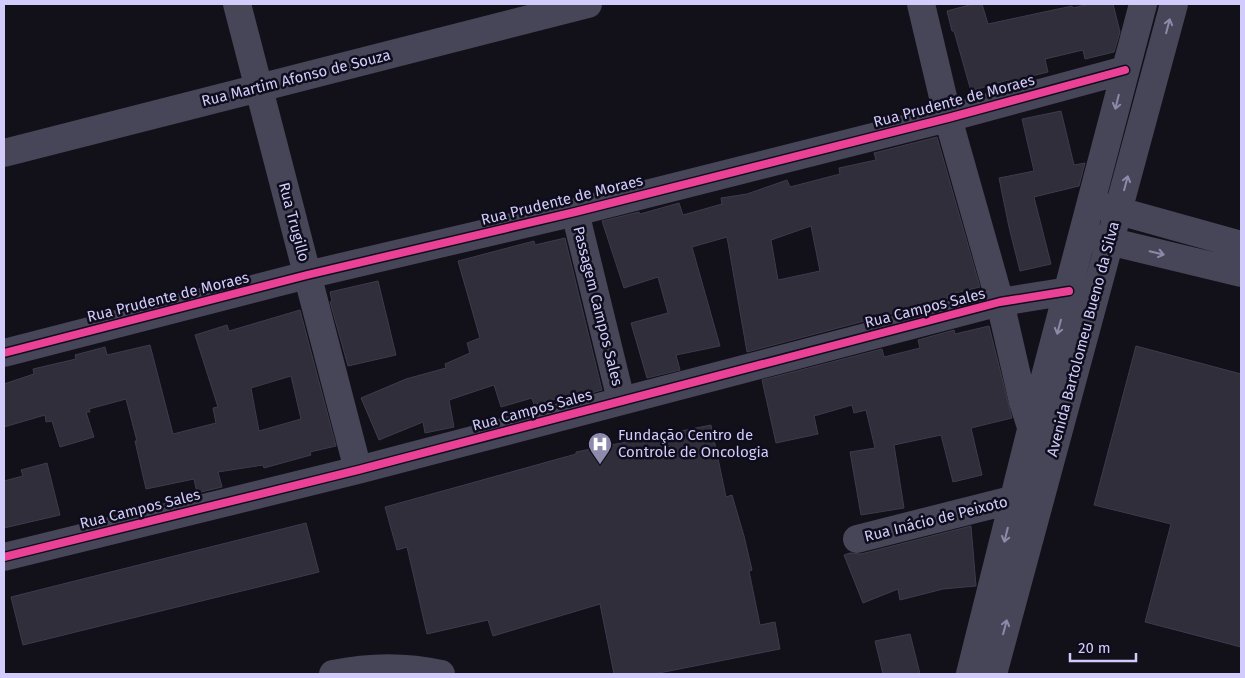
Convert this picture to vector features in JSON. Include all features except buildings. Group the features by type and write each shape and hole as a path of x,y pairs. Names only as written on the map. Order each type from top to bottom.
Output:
{"street":[{"name":"Rua Trugillo","path":"237,4 358,470"},
{"name":"Rua Martim Afonso de Souza","path":"4,153 588,4"},
{"path":"921,4 948,118 1000,302 1023,402 1044,434"},
{"name":"Avenida Bartolomeu Bueno da Silva","path":"993,674 1044,434 1068,291 1143,4"},
{"name":"Avenida Bartolomeu Bueno da Silva","path":"970,674 1015,499 1044,434 1109,242 1174,4"},
{"name":"Rua Prudente de Moraes","path":"4,353 307,275 575,212 948,118 1125,70"},
{"path":"1091,203 1241,245"},
{"name":"Passagem Campos Sales","path":"575,212 621,400"},
{"path":"1083,234 1109,242 1241,273"},
{"name":"Rua Campos Sales","path":"4,557 358,470 1000,302 1068,291"},
{"name":"Rua Inácio de Peixoto","path":"856,539 1015,499"},
{"path":"333,674 362,669 441,674"}],"cycle path":[{"path":"4,353 307,275 575,212 948,118 1125,70"},
{"path":"4,557 358,470 1000,302 1069,291"}],"place":[{"name":"Fundação Centro de Controle de Oncologia","path":"600,465"}]}
